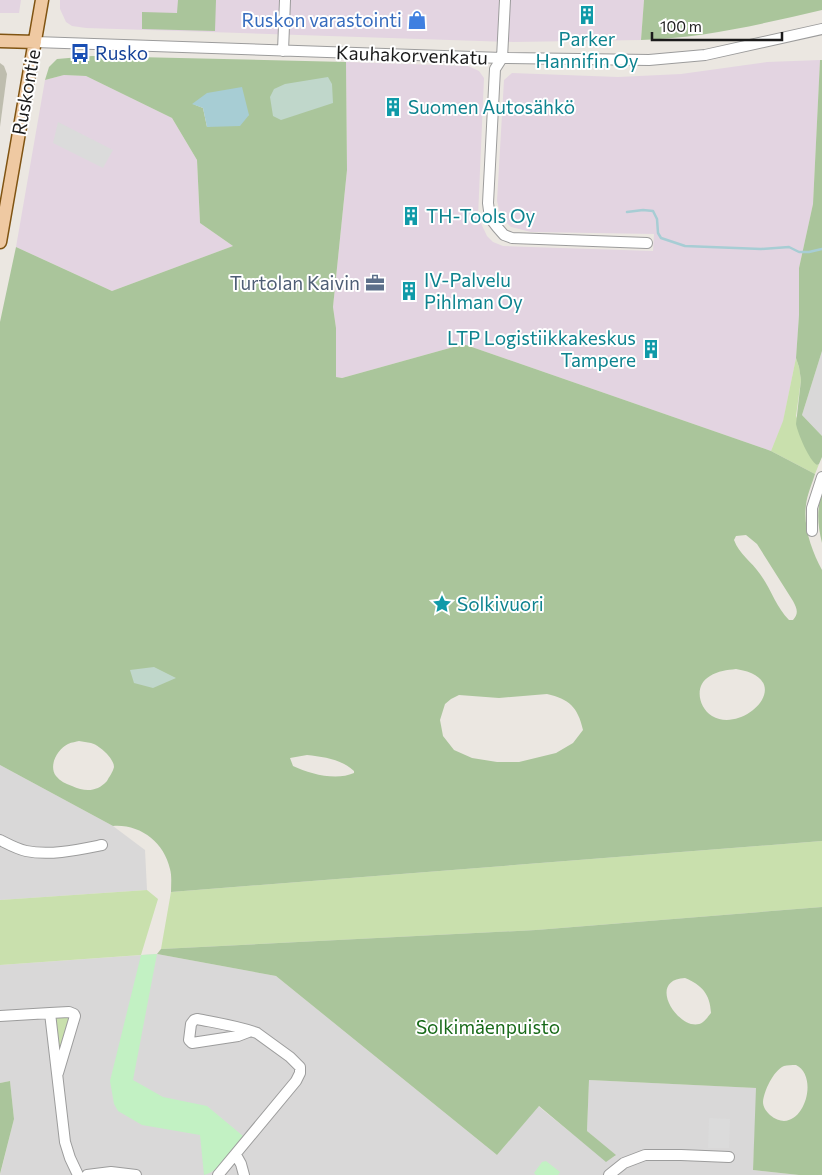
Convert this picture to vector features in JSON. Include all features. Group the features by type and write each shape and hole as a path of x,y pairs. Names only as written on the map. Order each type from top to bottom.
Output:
{"main road":[{"name":"Ruskontie","path":"0,242 42,0"},
{"name":"Kauhakorvenkatu","path":"0,41 35,42"}],"street":[{"path":"283,51 285,0"},
{"path":"505,0 502,58 495,69 488,191 490,218 504,235 512,238 647,243"},
{"name":"Kauhakorvenkatu","path":"35,42 502,58 625,60 670,59 705,55 822,29"},
{"path":"812,531 812,508 822,476"},
{"path":"0,840 24,850 41,854 102,846"},
{"path":"0,1016 69,1012 74,1014 58,1074"},
{"path":"50,1013 65,1142 78,1175"},
{"path":"218,1175 296,1081 300,1074 300,1067 265,1038 252,1030 197,1019 191,1024 189,1040 192,1043 238,1036 252,1030"},
{"path":"236,1155 242,1164 244,1175"},
{"path":"609,1175 624,1163 646,1155 729,1157"},
{"path":"87,1175 112,1172 136,1175"}],"shaded area":[{"path":"0,0 21,0 19,13 0,13"},
{"path":"60,0 644,0 641,40 513,42 86,28 72,26 66,22 60,9"},
{"path":"820,60 813,204 799,268 799,315 796,358 783,422 771,451 466,345 342,378 336,377 336,328 333,307 347,170 346,62 468,66 479,71 484,78 478,217 487,236 493,242 503,246 653,251 654,234 531,232 511,227 501,217 497,201 504,80 512,73 618,77 681,74 767,62"},
{"path":"0,63 4,66 7,74 0,127"},
{"path":"64,75 86,76 172,118 197,160 200,223 233,246 112,291 16,247 45,80"},
{"path":"58,122 113,150 103,168 53,143"},
{"path":"822,351 822,436 802,415"},
{"path":"0,765 113,826 145,850 147,890 0,900"},
{"path":"157,954 276,976 497,1155 538,1106 606,1161 615,1156 587,1131 589,1080 757,1088 753,1170 799,1175 0,1175 14,1119 10,1081 0,1083 0,965"},
{"path":"709,1118 730,1119 729,1148 708,1148"}],"green space":[{"path":"178,0 216,0 215,31 142,29 142,12 177,13"},
{"path":"644,0 822,0 822,10 710,33 641,40"},
{"path":"92,56 346,62 347,170 333,307 336,328 336,377 342,378 466,345 771,451 815,474 807,497 805,513 809,539 822,570 822,841 171,892 171,875 167,859 156,843 149,837 132,828 113,826 0,765 0,322 16,247 112,291 233,246 200,223 197,160 172,118 86,76 64,75 45,80 49,67 57,59","holes":["193,104 249,115 207,127 203,108","746,535 757,544 794,604 797,613 793,620 789,620 784,615 760,574 739,550 734,540 736,536","736,669 754,675 763,683 765,693 760,703 750,712 738,718 725,720 712,716 701,702 700,690 705,680 719,672","547,694 561,699 575,710 583,730 573,743 556,753 519,762 497,762 472,758 454,750 443,736 440,720 445,704 459,695 499,698","79,741 90,743 106,752 112,760 114,767 103,785 95,789 86,790 61,781 56,776 53,767 55,758 64,746","307,755 338,761 349,767 354,773 339,776 323,776 293,766 290,758"]},
{"path":"820,60 822,60 822,351 802,415 822,436 822,457 817,465 807,452 796,424 801,380 796,358 799,315 799,268 813,204"},
{"path":"328,77 332,84 333,103 281,120 273,116 270,97 274,89 285,84"},
{"path":"796,358 801,380 796,416 817,465 819,464 815,474 771,451 783,421"},
{"path":"822,489 822,543 818,516"},
{"path":"154,667 176,678 153,688 134,683 130,670"},
{"path":"822,841 822,907 536,930 161,949 171,892"},
{"path":"147,890 158,899 141,955 0,965 0,900"},
{"name":"Solkimäenpuisto","path":"822,907 822,1175 799,1175 753,1170 756,1088 589,1080 587,1131 616,1155 606,1162 539,1106 497,1155 276,976 157,954 161,949 536,930","holes":["685,978 700,987 707,995 711,1013 703,1022 695,1024 686,1022 677,1015 667,997 667,988 673,981","796,1065 804,1072 807,1082 807,1093 804,1104 798,1114 790,1120 781,1121 770,1115 766,1110 763,1104 764,1097 767,1087 776,1072 784,1066"]},
{"path":"157,954 133,1080 163,1097 207,1106 243,1136 216,1169 204,1175 200,1135 142,1125 118,1111 114,1104 110,1081 141,955"},
{"path":"55,1016 71,1016 59,1057"},
{"path":"10,1081 14,1119 0,1174 0,1083"},
{"path":"546,1161 560,1172 558,1175 536,1175 534,1173 542,1162"}],"water":[{"path":"242,87 249,115 240,126 207,127 203,108 192,104 207,93"}],"waterway":[{"path":"627,212 653,211 657,219 658,233 661,238 685,246 761,249 789,247 799,252 822,249"}],"place":[{"name":"Parker Hannifin Oy","path":"587,15"},
{"name":"Ruskon varastointi","path":"417,20"},
{"name":"Rusko","path":"80,53"},
{"name":"Suomen Autosähkö","path":"393,107"},
{"name":"TH-Tools Oy","path":"411,216"},
{"name":"Turtolan Kaivin","path":"375,283"},
{"name":"IV-Palvelu Pihlman Oy","path":"409,291"},
{"name":"LTP Logistiikkakeskus Tampere","path":"651,349"},
{"name":"Solkivuori","path":"442,604"}]}
